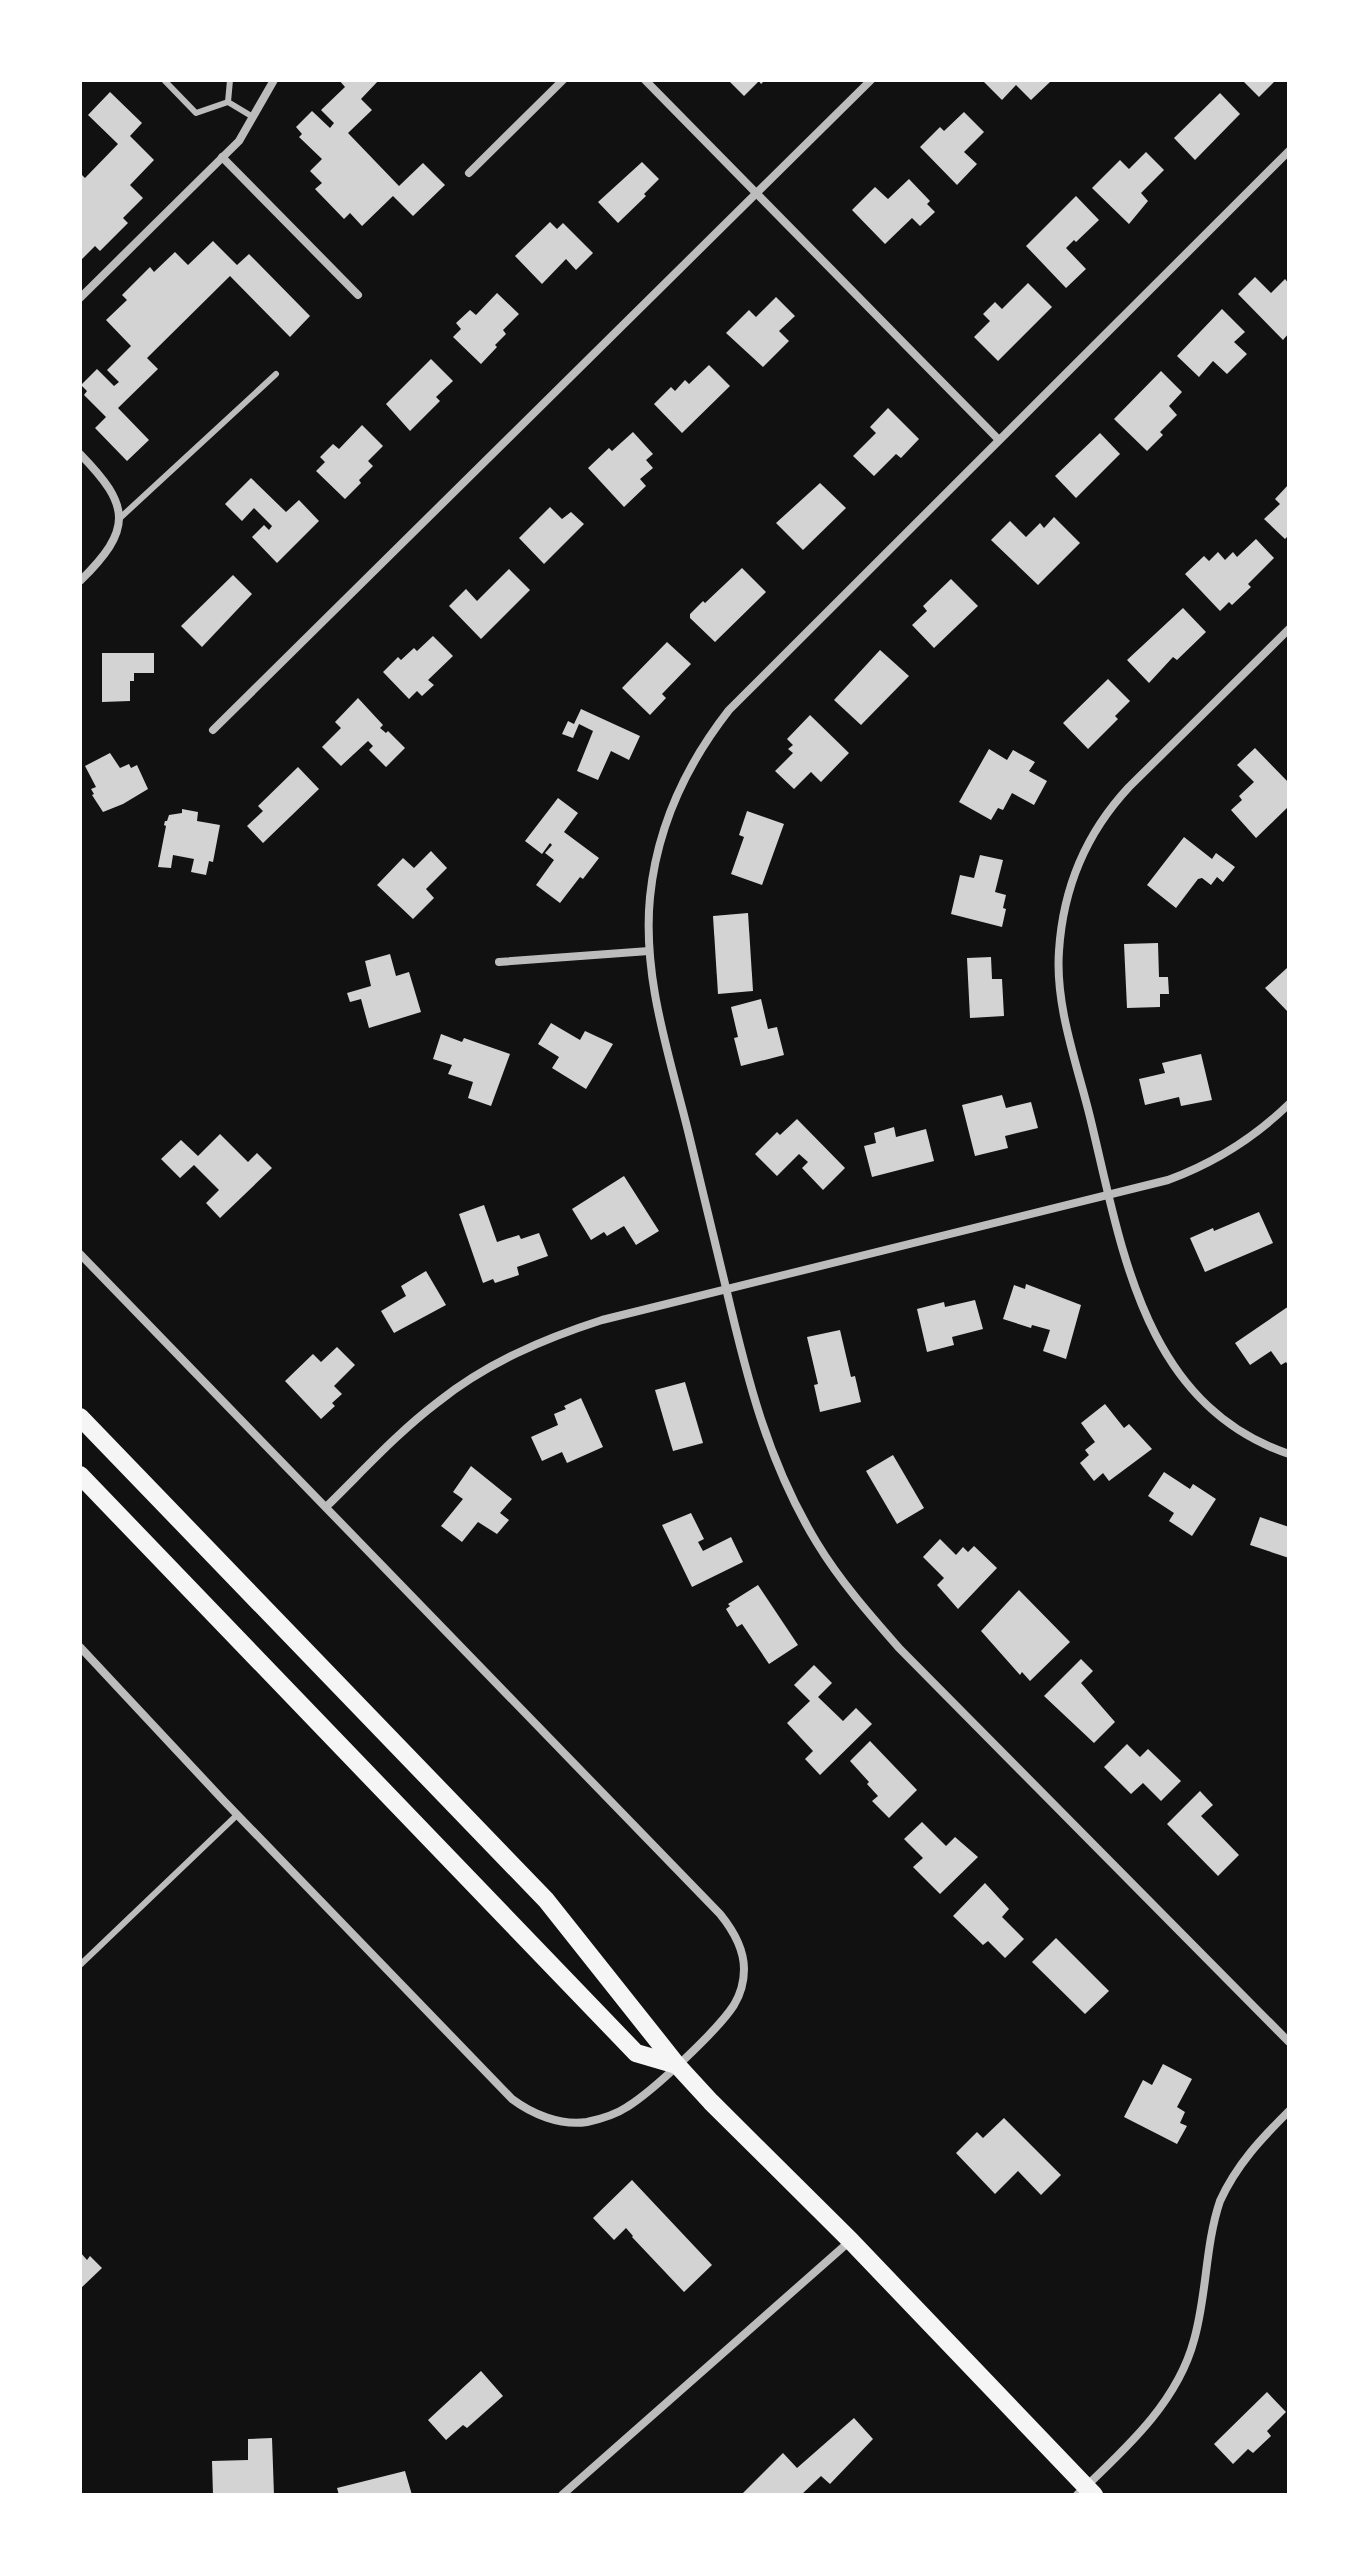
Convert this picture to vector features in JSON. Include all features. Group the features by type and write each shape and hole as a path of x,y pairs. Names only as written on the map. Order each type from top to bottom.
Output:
{"main road":[{"path":"80,1417 546,1900 677,2065 851,2241 1086,2492"},
{"path":"80,1475 636,2053 677,2065"}],"street":[{"path":"80,298 239,141 274,80"},
{"path":"469,173 563,80"},
{"path":"645,80 999,440"},
{"path":"213,730 871,80"},
{"path":"1289,151 735,704 709,737 681,785 660,839 649,900 649,951 661,1024 751,1393 767,1442 807,1525 840,1577 899,1648 1289,2042"},
{"path":"222,157 358,295"},
{"path":"80,454 102,476 113,494 120,518 116,535 106,554 80,581"},
{"path":"1289,629 1121,795 1095,831 1075,871 1065,901 1058,954 1063,1007 1109,1195 1133,1286 1142,1307 1156,1337 1200,1400 1251,1440 1289,1454"},
{"path":"499,962 649,951"},
{"path":"326,1507 422,1415 490,1367 563,1333 602,1320 1168,1180 1208,1163 1261,1130 1289,1104"},
{"path":"80,1254 731,1928 741,1949 744,1969 733,2008 636,2101 608,2116 578,2123 558,2121 537,2113 512,2099 237,1815 80,1647"},
{"path":"1086,2492 1148,2423 1185,2367 1195,2339 1220,2201 1246,2155 1289,2111"},
{"path":"562,2495 851,2241"}],"lane":[{"path":"164,80 196,113 228,102 253,117"},
{"path":"228,102 230,80"},
{"path":"120,518 276,374"},
{"path":"80,1965 237,1815"}],"building":[{"path":"339,80 379,80 361,99 372,110 348,133 399,186 423,163 445,185 413,216 393,196 362,226 350,213 344,219 315,189 322,183 310,171 322,159 299,137 302,134 296,127 312,111 330,128 334,123 321,110 345,87"},
{"path":"728,80 765,80 761,84 759,81 744,96"},
{"path":"1242,80 1276,80 1259,97"},
{"path":"984,82 1050,82 1031,100 1016,85 1002,100"},
{"path":"110,92 142,123 130,136 154,160 130,185 143,198 123,218 128,223 100,251 95,246 80,261 80,173 85,178 118,144 88,115"},
{"path":"1220,93 1240,114 1195,160 1174,138"},
{"path":"964,112 984,132 964,152 977,164 957,185 920,147 940,127 944,131"},
{"path":"1146,152 1164,170 1141,193 1148,201 1129,224 1092,188 1120,160 1129,169"},
{"path":"642,162 659,179 618,223 598,202"},
{"path":"909,179 930,201 927,204 935,212 920,226 912,218 885,244 852,210 875,187 888,199"},
{"path":"1076,196 1099,220 1066,248 1086,269 1066,288 1026,246"},
{"path":"550,222 557,229 563,223 593,253 576,270 566,259 542,284 515,256"},
{"path":"213,241 237,265 249,254 310,316 290,337 230,276 147,358 158,369 118,408 149,440 127,461 95,428 106,417 84,395 87,391 81,385 97,369 114,386 119,382 107,370 131,346 106,320 127,300 122,295 150,267 154,272 175,252 188,265"},
{"path":"1255,277 1271,293 1285,279 1289,284 1289,333 1283,340 1238,294"},
{"path":"1028,283 1052,307 998,361 974,337 990,321 983,314 995,302 1002,309"},
{"path":"497,293 519,314 503,330 506,334 481,364 453,337 461,329 456,323 470,310 476,315"},
{"path":"776,297 795,316 779,331 789,341 763,367 726,333 749,310 756,317"},
{"path":"1222,309 1245,332 1234,342 1247,354 1227,374 1213,361 1199,377 1177,356"},
{"path":"431,359 453,381 436,397 440,401 410,431 386,404"},
{"path":"709,365 730,386 682,433 654,404 671,387 675,391 685,380 689,384"},
{"path":"1161,371 1182,392 1169,406 1177,415 1147,451 1114,419"},
{"path":"888,408 919,439 901,458 896,454 874,476 853,456 876,433 870,427"},
{"path":"362,425 383,446 368,461 373,466 359,480 361,483 345,499 316,471 325,462 320,457 333,444 339,449"},
{"path":"633,432 653,454 646,460 653,468 640,479 646,486 624,507 588,468 609,448 612,451"},
{"path":"1100,433 1120,454 1076,498 1055,476"},
{"path":"251,478 286,512 299,500 319,521 277,563 252,537 264,525 269,530 272,526 254,508 242,521 225,504"},
{"path":"820,483 846,508 803,550 776,523"},
{"path":"1289,484 1289,535 1285,539 1264,519 1280,504 1275,499"},
{"path":"550,507 562,519 571,512 584,524 544,564 519,538"},
{"path":"1054,517 1080,543 1038,585 991,540 1010,521 1026,537 1040,523 1044,528"},
{"path":"1256,539 1274,558 1248,584 1251,587 1232,605 1229,602 1220,611 1185,574 1204,556 1209,561 1218,552 1225,560 1233,552 1237,557"},
{"path":"742,568 766,592 715,642 690,618 690,614"},
{"path":"509,569 530,590 481,639 449,606 466,589 477,601"},
{"path":"233,575 252,594 202,647 181,626"},
{"path":"951,579 978,606 934,648 912,625 927,611 923,606"},
{"path":"1183,608 1206,632 1177,660 1173,657 1149,683 1127,660"},
{"path":"433,636 453,656 428,680 434,685 422,696 417,691 409,699 383,672 398,657 401,660 414,648 417,651"},
{"path":"667,642 691,664 662,694 666,698 650,715 622,688"},
{"path":"880,650 909,676 861,725 834,700"},
{"path":"102,653 154,653 154,673 134,673 134,681 130,681 130,701 102,702"},
{"path":"1108,679 1130,701 1115,716 1118,719 1088,749 1063,723"},
{"path":"358,698 383,725 380,728 386,733 388,731 405,748 386,767 369,750 373,746 368,741 341,766 322,747 341,728 335,722"},
{"path":"581,709 640,736 629,760 611,751 598,780 577,771 593,731 579,724 573,738 562,734 568,721 574,724"},
{"path":"810,715 849,753 821,782 811,772 794,789 775,771 793,753 788,749 793,745 787,739"},
{"path":"1255,748 1289,783 1289,806 1256,838 1231,810 1242,800 1239,796 1254,782 1237,765"},
{"path":"989,749 1007,760 1013,750 1035,762 1029,771 1047,781 1034,805 1012,793 1003,810 998,808 991,820 959,802"},
{"path":"110,753 120,768 137,765 148,789 103,812 92,795 91,789 96,787 85,766"},
{"path":"298,767 319,789 263,843 247,826 263,811 258,806"},
{"path":"558,798 578,813 564,832 599,858 560,903 536,885 554,860 545,853 552,845 550,843 542,854 525,841"},
{"path":"182,809 198,812 197,821 220,825 213,862 209,861 206,875 191,872 194,859 173,855 171,868 158,867 165,821 169,815 182,813"},
{"path":"747,811 784,824 762,885 731,874 744,837 739,835"},
{"path":"1184,837 1212,859 1216,853 1235,867 1223,882 1217,877 1211,885 1202,878 1198,879 1176,908 1147,885"},
{"path":"431,851 447,868 426,889 434,898 413,919 377,885 403,858 414,868"},
{"path":"980,855 1003,860 995,892 1006,895 1002,927 951,914 960,875 974,878"},
{"path":"748,913 753,991 718,994 713,916"},
{"path":"1158,943 1159,977 1168,977 1169,994 1160,994 1160,1007 1127,1008 1124,944"},
{"path":"390,954 396,976 409,972 421,1012 369,1028 361,999 350,1002 347,993 371,986 365,961"},
{"path":"991,957 992,979 1002,979 1004,1016 970,1018 967,958"},
{"path":"1287,968 1289,970 1289,1013 1265,988"},
{"path":"761,999 768,1029 777,1027 784,1055 741,1066 731,1007"},
{"path":"551,1023 580,1040 585,1031 613,1044 586,1089 552,1068 559,1057 538,1044"},
{"path":"441,1034 462,1042 464,1038 510,1054 491,1106 468,1098 473,1082 448,1074 452,1065 433,1059"},
{"path":"1201,1054 1212,1100 1181,1106 1179,1097 1145,1105 1139,1079 1165,1073 1162,1063"},
{"path":"1002,1095 1006,1108 1031,1102 1038,1128 1005,1136 1008,1148 975,1156 962,1105"},
{"path":"797,1119 845,1168 823,1190 802,1168 808,1162 799,1154 777,1176 755,1154 777,1132 780,1135"},
{"path":"894,1127 896,1137 926,1129 934,1161 872,1177 864,1146 876,1143 874,1133"},
{"path":"220,1134 248,1162 257,1153 272,1168 220,1218 206,1203 219,1190 194,1165 180,1178 161,1159 181,1140 198,1156"},
{"path":"624,1176 659,1231 636,1245 624,1226 607,1236 604,1232 591,1240 572,1209"},
{"path":"484,1205 497,1242 539,1233 548,1256 517,1267 519,1275 495,1283 493,1279 483,1283 459,1214"},
{"path":"1259,1212 1273,1243 1205,1272 1190,1238"},
{"path":"426,1271 446,1305 394,1333 381,1311 406,1296 401,1286"},
{"path":"1026,1284 1081,1305 1066,1359 1043,1351 1050,1330 1003,1319 1014,1285 1025,1289"},
{"path":"975,1300 983,1329 952,1337 954,1345 927,1352 917,1309 944,1302 945,1307"},
{"path":"1289,1306 1289,1367 1286,1362 1281,1365 1271,1351 1250,1365 1235,1343"},
{"path":"840,1330 851,1377 855,1376 861,1402 820,1412 814,1385 818,1384 807,1337"},
{"path":"337,1347 355,1365 334,1386 342,1394 321,1419 285,1381 313,1354 321,1362"},
{"path":"685,1382 703,1443 673,1451 655,1390"},
{"path":"581,1398 603,1447 567,1463 562,1452 542,1461 531,1437 558,1425 554,1414"},
{"path":"1105,1404 1124,1428 1129,1424 1152,1449 1109,1481 1103,1473 1094,1481 1080,1463 1089,1455 1085,1450 1095,1442 1081,1423"},
{"path":"893,1455 924,1508 897,1524 866,1471"},
{"path":"471,1466 512,1499 500,1513 509,1520 497,1534 478,1522 462,1542 441,1526 463,1499 453,1492"},
{"path":"1164,1472 1190,1489 1193,1484 1216,1499 1192,1536 1169,1521 1174,1513 1148,1496"},
{"path":"691,1513 704,1539 698,1542 703,1551 731,1537 743,1562 692,1587 662,1525"},
{"path":"1260,1517 1289,1527 1289,1558 1250,1545"},
{"path":"940,1539 956,1555 963,1547 968,1552 974,1546 997,1568 958,1609 937,1585 944,1578 923,1557"},
{"path":"758,1585 798,1645 769,1664 742,1624 737,1627 726,1609 730,1606 728,1604"},
{"path":"1019,1590 1070,1642 1030,1681 1022,1672 1020,1675 981,1631"},
{"path":"1081,1659 1093,1671 1081,1683 1115,1722 1094,1743 1044,1696"},
{"path":"814,1665 832,1683 818,1697 843,1721 856,1708 872,1724 820,1775 805,1759 813,1751 787,1723 810,1701 794,1685"},
{"path":"870,1741 917,1790 889,1818 872,1801 878,1796 850,1761"},
{"path":"1127,1744 1140,1757 1148,1749 1181,1781 1161,1801 1143,1783 1131,1794 1104,1767"},
{"path":"1200,1791 1213,1805 1201,1816 1239,1855 1218,1876 1167,1824"},
{"path":"922,1822 946,1846 955,1837 978,1857 940,1894 913,1867 923,1858 904,1839"},
{"path":"985,1883 1009,1909 1002,1917 1024,1939 1005,1958 988,1941 983,1945 953,1916"},
{"path":"1056,1938 1109,1991 1085,2014 1032,1962"},
{"path":"1163,2064 1192,2079 1177,2107 1185,2112 1180,2123 1187,2126 1177,2144 1124,2117 1143,2080 1152,2085"},
{"path":"1004,2118 1061,2175 1041,2195 1018,2171 995,2194 956,2153 977,2132 983,2138"},
{"path":"632,2180 712,2265 684,2292 626,2228 614,2240 593,2218"},
{"path":"80,2252 87,2260 90,2256 102,2268 80,2289"},
{"path":"481,2371 503,2396 467,2428 463,2425 446,2440 428,2420"},
{"path":"1267,2392 1286,2412 1267,2431 1271,2436 1253,2453 1248,2449 1233,2464 1214,2444"},
{"path":"854,2418 873,2439 830,2484 821,2476 801,2495 741,2495 783,2453 797,2468"},
{"path":"272,2438 274,2495 213,2495 212,2461 248,2460 248,2439"},
{"path":"405,2471 412,2495 339,2495 337,2488"}]}
